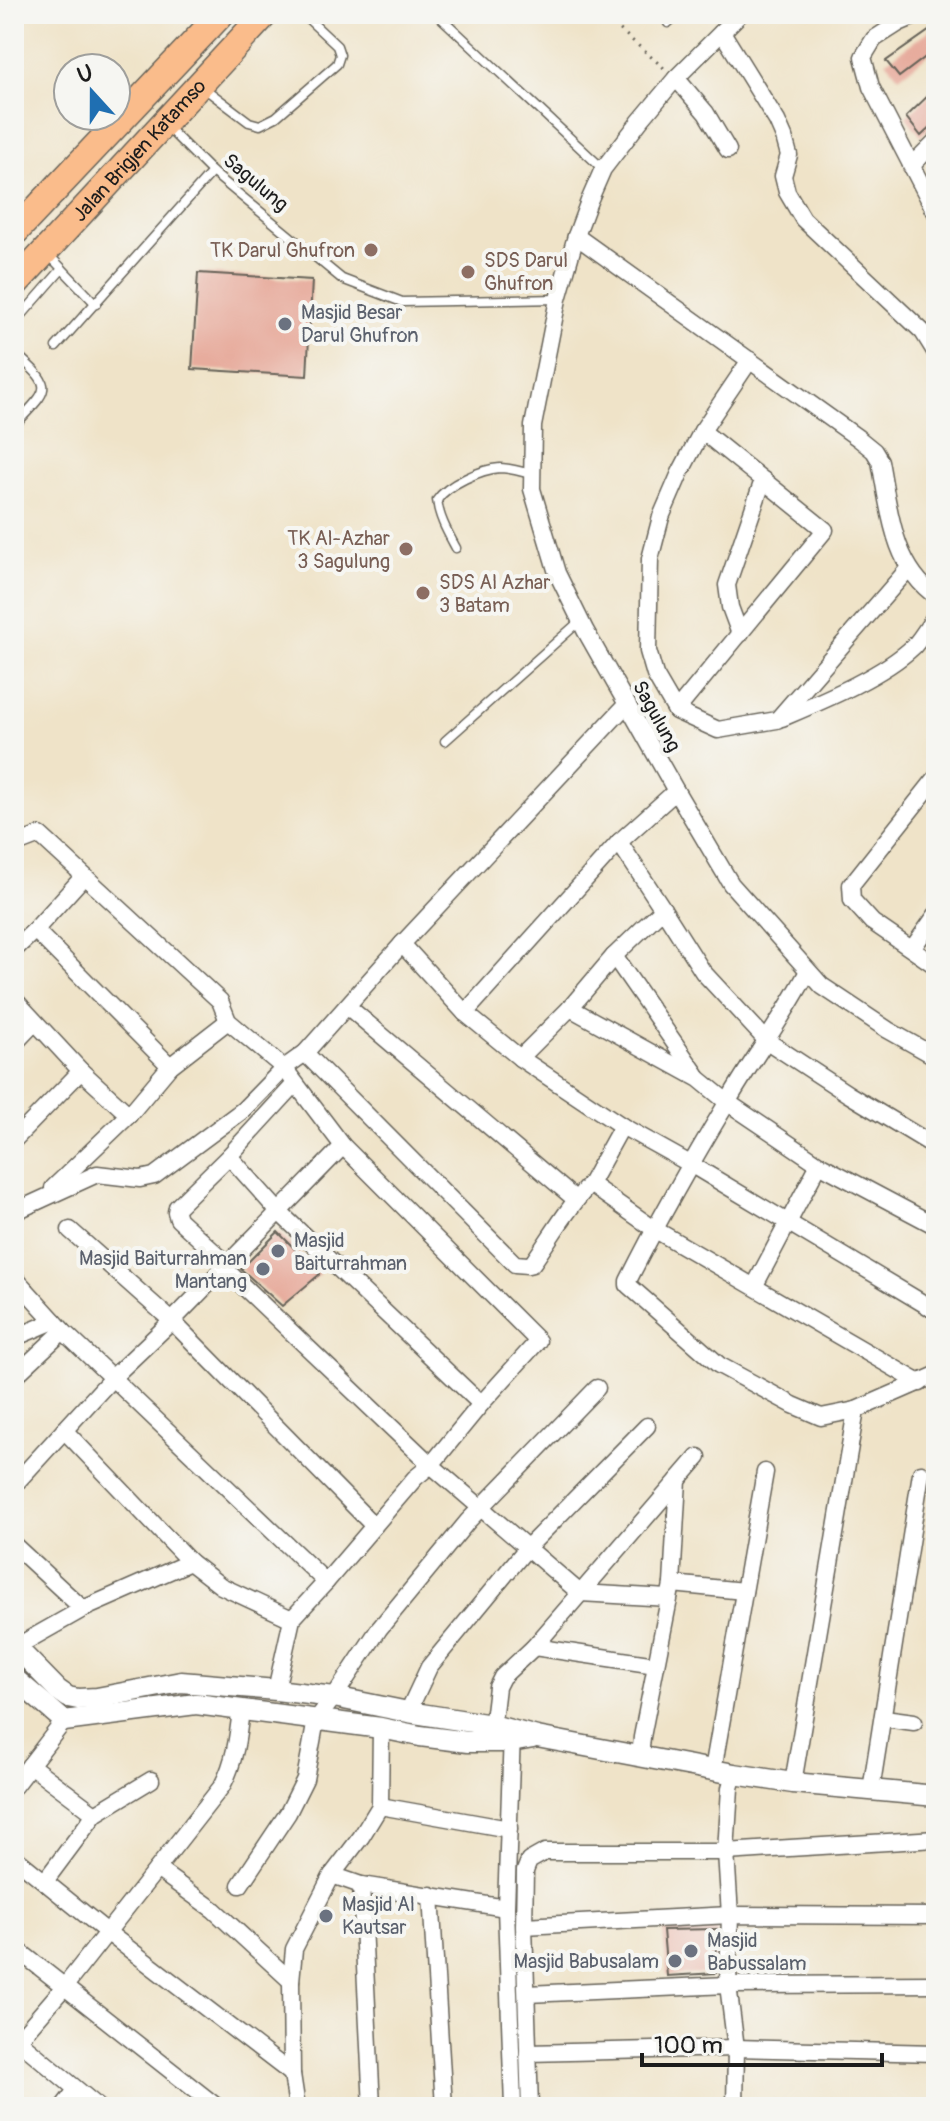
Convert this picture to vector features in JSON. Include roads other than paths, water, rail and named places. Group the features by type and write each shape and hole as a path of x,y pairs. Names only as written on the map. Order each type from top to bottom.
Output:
{"highway":[{"name":"Jalan Brigjen Katamso","path":"14,233 221,14"},
{"name":"Jalan Brigjen Katamso","path":"14,285 54,260 164,124 265,14"}],"street":[{"name":"Sagulung","path":"740,14 676,78 603,169 576,236 558,299 533,426 532,489 557,573 627,704 731,884 822,986 888,1030 936,1057"},
{"path":"920,14 874,39 863,57 871,87 936,213"},
{"path":"722,32 784,137 789,155 783,176 787,192 803,219 923,332 936,353"},
{"path":"676,78 706,113 728,150"},
{"path":"911,166 936,141"},
{"path":"576,236 874,451 880,461 894,534 909,568 934,592"},
{"path":"750,360 702,431 680,473 661,517 650,559 648,651 655,675 676,711 718,730 777,720 889,666 915,645 936,615"},
{"path":"676,711 825,530 702,431"},
{"path":"740,634 730,607 727,585 763,480"},
{"path":"777,720 909,568"},
{"path":"14,1212 97,1174 140,1179 154,1176 243,1110 284,1068 305,1053 402,944 627,704"},
{"path":"936,778 851,885 852,900 872,922 936,966"},
{"path":"465,1013 619,842 676,791"},
{"path":"14,845 40,835 220,1001 228,1021 284,1068 343,1146 538,1341 292,1619 276,1690"},
{"path":"619,842 703,972 767,1041 936,1147"},
{"path":"14,950 84,876"},
{"path":"520,1058 570,1008 614,956 663,909"},
{"path":"912,949 936,915"},
{"path":"35,930 170,1066"},
{"path":"402,944 465,1013 520,1058 622,1126 936,1311"},
{"path":"614,956 699,1079"},
{"path":"808,971 790,1006 727,1102 654,1229 628,1281 630,1287 719,1365 821,1417 856,1410 936,1375"},
{"path":"14,999 81,1071 129,1115"},
{"path":"347,1006 575,1199"},
{"path":"570,1008 699,1079 727,1102 819,1164 936,1226"},
{"path":"44,1197 129,1115 170,1066 228,1021"},
{"path":"14,1044 35,1022"},
{"path":"305,1053 515,1264 532,1264 575,1199 590,1184 622,1126"},
{"path":"14,1140 81,1071"},
{"path":"295,1084 177,1207 178,1219 431,1465 580,1593 744,1591"},
{"path":"14,1485 113,1377 343,1146"},
{"path":"229,1156 279,1212 481,1404"},
{"path":"755,1285 819,1164"},
{"path":"590,1184 654,1229 920,1383"},
{"path":"70,1230 172,1321 374,1526"},
{"path":"14,1277 59,1326 326,1582"},
{"path":"14,1338 59,1326"},
{"path":"14,1377 59,1326"},
{"path":"240,1885 288,1813 305,1779 316,1720 379,1629 481,1508 597,1388"},
{"path":"793,1783 856,1410"},
{"path":"408,1712 429,1667 527,1548 647,1426"},
{"path":"64,1430 190,1562 221,1586 292,1619"},
{"path":"513,2107 506,1908 509,1829 497,1687 502,1677 534,1647 698,1457"},
{"path":"735,2107 736,2048 728,1985 730,1915 726,1852 730,1788 723,1772 744,1591 765,1472"},
{"path":"871,1790 921,1473"},
{"path":"640,1757 671,1591 678,1480"},
{"path":"14,1545 83,1609"},
{"path":"190,1562 83,1609 15,1647 58,1690 78,1699 181,1682 276,1690 334,1697 502,1735 537,1737 723,1772 793,1783 936,1796"},
{"path":"534,1647 656,1665"},
{"path":"39,1672 20,1682 64,1721"},
{"path":"14,1786 64,1721 196,1704 468,1742 502,1735"},
{"path":"98,2107 15,2040 65,1986 222,1786 230,1771 241,1710"},
{"path":"884,1718 914,1722"},
{"path":"297,2107 292,2074 291,1981 294,1949 332,1875 380,1806 381,1728"},
{"path":"30,1765 95,1814"},
{"path":"45,1881 95,1814 151,1780"},
{"path":"380,1806 509,1829"},
{"path":"530,2107 524,1926 525,1871 529,1861 545,1852 726,1852 936,1839"},
{"path":"14,1857 292,2074"},
{"path":"157,1869 214,1910 291,1981"},
{"path":"332,1875 361,1885 506,1908"},
{"path":"361,1885 372,2107"},
{"path":"431,1895 444,2107"},
{"path":"524,1926 730,1915 936,1916"},
{"path":"14,1947 217,2107"},
{"path":"527,1994 728,1985 936,1984"},
{"path":"528,2053 736,2048 936,2053"},
{"path":"63,2107 76,2090"}],"lane":[{"path":"200,85 249,122 260,125 276,117 337,64 340,55 337,46 303,14"},
{"path":"668,23 678,14"},
{"path":"439,15 603,169"},
{"name":"Sagulung","path":"164,124 212,172 342,279 402,302 558,299"},
{"path":"56,347 212,172"},
{"path":"14,324 54,260 96,304"},
{"path":"14,352 41,375 45,385 41,397 14,426"},
{"path":"456,548 438,510 437,500 442,492 475,475 500,468 532,474"},
{"path":"445,741 581,620"}],"place":[{"name":"TK Darul Ghufron","path":"371,250"},
{"name":"SDS Darul Ghufron","path":"468,272"},
{"name":"Masjid Besar Darul Ghufron","path":"285,324"},
{"name":"TK Al-Azhar 3 Sagulung","path":"406,549"},
{"name":"SDS Al Azhar 3 Batam","path":"423,593"},
{"name":"Masjid Baiturrahman","path":"278,1251"},
{"name":"Masjid Baiturrahman Mantang","path":"263,1269"},
{"name":"Masjid Al Kautsar","path":"326,1916"},
{"name":"Masjid Babussalam","path":"691,1951"},
{"name":"Masjid Babusalam","path":"675,1961"}]}
